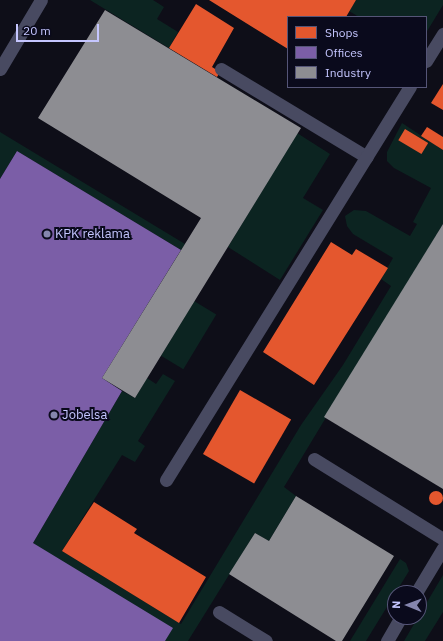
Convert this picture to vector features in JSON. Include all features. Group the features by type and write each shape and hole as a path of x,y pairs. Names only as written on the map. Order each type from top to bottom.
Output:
{"lane":[{"path":"0,69 41,0"},
{"path":"427,60 443,34"},
{"path":"222,69 367,157"},
{"path":"166,480 409,88"},
{"path":"314,459 443,539"},
{"path":"421,585 443,548"},
{"path":"219,612 266,641"},
{"path":"387,641 396,625"}],"green space":[{"path":"90,0 153,0 164,7 157,19 178,32 169,48"},
{"path":"356,0 443,0 443,5 427,31 427,16 357,16 349,11"},
{"path":"402,123 443,150 443,224 284,487 296,496 269,541 255,533 188,641 165,641 33,543 122,391 135,398 147,378 156,384 163,374 175,381 138,441 145,446 135,462 122,455 62,551 181,624 301,425 343,365 391,286 381,279 393,258 353,234 347,226 345,216 354,210 366,211 410,236 417,224 413,222 431,188 394,168 387,161 387,152"},
{"path":"0,132 185,244 181,250 17,151 0,179"},
{"path":"297,133 330,154 303,198 323,210 280,280 228,247"},
{"path":"194,301 216,314 183,369 161,356"},
{"path":"400,559 406,563 409,571 400,585 387,585 387,607 366,641 350,641"},
{"path":"443,575 443,612 425,641 404,641 413,625 427,625 427,602"}],"building: Shops":[{"path":"209,0 356,0 347,16 287,16 287,48"},
{"path":"196,4 234,28 212,67 220,72 217,77 169,48"},
{"path":"443,84 443,110 431,103"},
{"path":"427,127 443,137 443,150 421,136"},
{"path":"405,129 428,143 421,154 398,140"},
{"path":"331,242 352,255 356,249 388,268 314,385 263,352"},
{"path":"240,390 291,420 254,484 203,454"},
{"path":"436,491 441,493 443,498 441,503 436,505 431,503 429,498 431,493"},
{"path":"94,502 137,529 134,533 206,577 179,623 62,551"}],"building: Offices":[{"name":"Jobelsa","path":"17,151 181,250 102,378 122,391 33,543 173,628 165,641 0,641 0,179"}],"building: Industry":[{"path":"105,10 301,128 135,398 102,378 201,218 38,118"},
{"path":"443,224 443,489 324,417"},
{"path":"296,496 394,556 342,641 336,641 229,574 255,533 269,541"}],"place":[{"name":"KPK reklama","path":"47,234"},
{"name":"Jobelsa","path":"54,415"}]}
